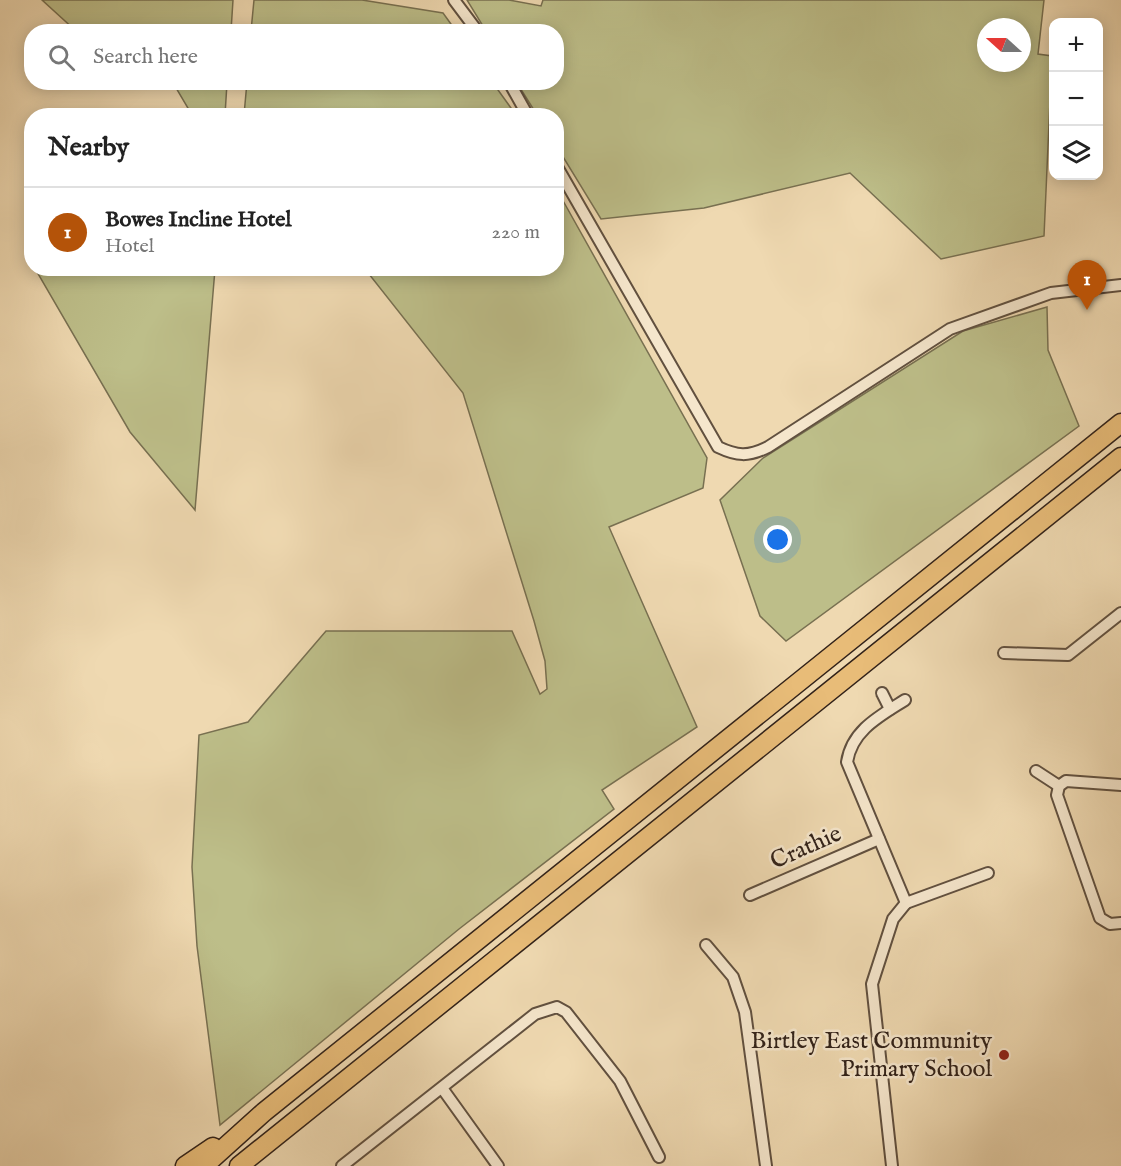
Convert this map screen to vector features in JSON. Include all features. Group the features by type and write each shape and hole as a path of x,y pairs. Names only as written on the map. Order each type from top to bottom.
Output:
{"highway":[{"path":"204,1166 264,1112 1121,423"},
{"path":"239,1166 1121,457"},
{"path":"184,1166 264,1112"},
{"path":"251,1166 291,1123"}],"street":[{"path":"454,0 472,24"},
{"path":"513,90 524,108"},
{"path":"564,179 718,447 736,456 755,454 768,447 950,329 1051,293 1121,285"},
{"path":"1004,653 1068,655 1121,613"},
{"path":"882,693 890,709"},
{"name":"Crathie","path":"905,700 858,733 849,747 847,762 906,903"},
{"path":"1036,771 1059,786"},
{"path":"1059,786 1066,781 1121,785"},
{"path":"1059,786 1059,805 1100,918 1110,924 1121,923"},
{"name":"Crathie","path":"750,895 879,839"},
{"path":"892,1166 872,984 893,919 906,903 988,873"},
{"path":"706,945 732,977 745,1012 766,1166"},
{"path":"342,1166 535,1014 557,1007 566,1012 620,1081 659,1157"},
{"path":"442,1088 498,1166"}],"green space":[{"path":"42,0 233,0 231,24 68,24"},
{"path":"254,0 362,0 443,13 451,24 252,24"},
{"path":"467,0 509,0 541,6 543,0 1044,0 1038,54 1049,56 1049,124 1044,236 941,259 850,173 704,208 601,219 564,158 564,108 533,108 521,90 564,90 564,24 482,24"},
{"path":"177,90 227,90 225,108 188,108"},
{"path":"246,90 498,90 511,108 245,108"},
{"path":"564,203 707,458 703,488 609,527 697,727 602,790 614,809 459,929 220,1125 197,946 192,867 199,735 248,722 326,631 512,631 540,694 547,689 545,661 534,621 463,393 371,276 564,276"},
{"path":"39,276 214,276 195,510 130,432"},
{"path":"1047,307 1048,350 1079,426 786,641 760,616 720,500 763,458 963,331"}],"place":[{"name":"Bowes Incline Hotel","path":"1087,310"},
{"name":"Birtley East Community Primary School","path":"1004,1055"}]}
